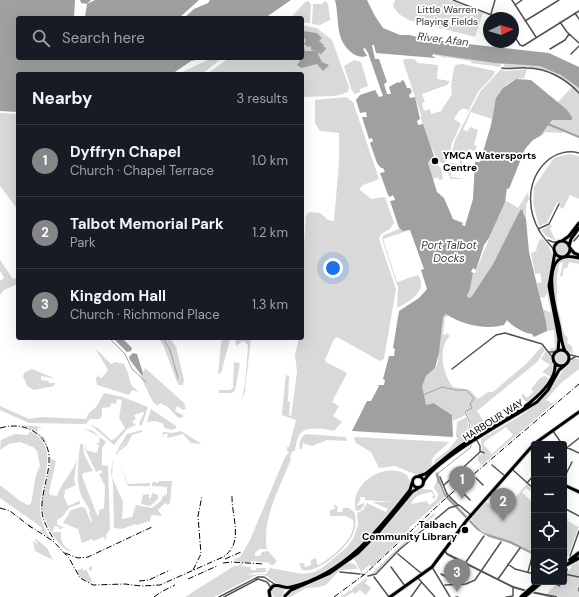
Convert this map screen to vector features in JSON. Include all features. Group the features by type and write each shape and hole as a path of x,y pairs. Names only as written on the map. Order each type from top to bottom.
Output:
{"highway":[{"path":"567,563 579,556"},
{"path":"520,597 534,585"},
{"path":"524,597 538,585"}],"main road":[{"path":"579,223 569,236 555,246 549,286 560,342 553,358 555,363 560,366 565,365 568,361 551,286 554,265 569,252 571,239 579,228"},
{"path":"560,241 567,242 574,253 579,257"},
{"path":"555,252 559,256 579,257"},
{"path":"556,352 566,352"},
{"name":"HARBOUR WAY","path":"419,476 425,474 460,446 534,400 545,390 552,379 555,371 555,363"},
{"name":"HARBOUR WAY","path":"423,483 439,466 476,439 537,402 550,387 560,370 565,365"},
{"path":"538,441 578,414"},
{"path":"390,597 432,567 469,517 530,447"},
{"path":"266,597 270,590 276,585 290,588 318,576 356,552 380,528 410,490 414,478 419,476 423,478 423,483 420,487 412,492 375,537 351,558 323,576 291,590 284,597"},
{"path":"412,483 415,487 420,487"},
{"path":"567,486 579,492"},
{"path":"281,586 285,589 284,597"},
{"path":"270,590 270,597"}],"street":[{"path":"453,0 486,12"},
{"path":"492,12 495,0"},
{"path":"512,0 536,37"},
{"path":"515,5 522,0"},
{"path":"525,21 559,0"},
{"path":"519,42 522,46 579,11"},
{"path":"575,13 579,19"},
{"path":"560,22 569,34 579,43"},
{"path":"552,50 565,40 569,34"},
{"path":"572,53 579,46"},
{"path":"502,68 529,68 548,72 566,82 579,93"},
{"path":"555,252 538,229 530,196 531,186 537,173 554,155 566,152 579,153"},
{"path":"538,229 549,224 559,204"},
{"path":"542,236 552,242 560,241"},
{"path":"574,240 579,236"},
{"path":"452,369 496,335 502,333 512,333 536,341 542,344 553,358"},
{"path":"549,352 556,352"},
{"path":"566,352 575,357 579,357"},
{"path":"568,361 575,357"},
{"path":"553,431 560,441"},
{"path":"567,445 579,438"},
{"path":"444,485 480,451 480,446 476,439"},
{"path":"567,448 579,453"},
{"path":"480,451 484,453"},
{"path":"564,477 572,462"},
{"path":"492,465 505,476"},
{"path":"513,470 531,486"},
{"path":"440,477 448,494 457,505 462,507 469,517"},
{"path":"527,483 532,477"},
{"path":"476,478 483,485"},
{"path":"461,491 470,500"},
{"path":"374,577 398,550 438,516 457,505"},
{"path":"567,510 579,516"},
{"path":"571,560 579,531"},
{"path":"466,562 484,536"},
{"path":"445,585 468,584 476,579 501,542"},
{"path":"498,579 520,548"},
{"path":"445,551 513,587 556,597"},
{"path":"398,554 422,574"},
{"path":"528,572 531,561"},
{"path":"508,564 515,569 531,573"},
{"path":"391,567 405,586"},
{"path":"432,567 445,585 450,597"},
{"path":"340,572 362,574"},
{"path":"441,574 460,584"},
{"path":"567,574 579,577"},
{"path":"368,576 374,577 390,597"},
{"path":"219,597 258,577 264,577 276,585"},
{"path":"417,577 434,597"},
{"path":"224,597 258,579 267,582 270,590"},
{"path":"410,597 421,583"},
{"path":"506,597 513,596 513,587"}],"green space":[{"name":"Little Warren Playing Fields","path":"395,0 449,0 483,13 475,37 409,20 400,14 393,6"},
{"path":"308,1 311,4 310,23 304,23 304,16 293,16 304,3"},
{"path":"325,1 328,3 330,20 320,25 312,24 313,4 322,4"},
{"path":"304,25 317,28 332,40 349,87 348,92 336,96 304,97 304,72 210,72 226,60 304,60"},
{"path":"374,45 522,55 579,80 579,138 563,131 563,133 545,132 533,140 524,149 549,95 558,102 572,87 552,74 535,69 507,68 504,67 504,64 501,64 500,67 471,63 471,61 445,58 433,54 432,56 436,58 376,53"},
{"path":"405,59 414,59 418,63 438,65 437,79 450,81 447,85 422,94 425,102 422,103 424,111 430,109 431,114 441,111 452,94 451,91 455,65 462,64 495,71 493,76 478,92 466,116 468,110 463,109 454,119 461,124 452,143 449,158 444,163 441,163 438,159 425,132 421,115 403,61"},
{"path":"208,60 220,60 204,72 182,72"},
{"path":"354,60 361,62 368,86 360,89 360,92 355,94 352,91 344,66"},
{"path":"501,69 506,71 527,69 524,78 516,79 510,82 500,92 492,119 471,112 463,130 468,131 470,127 478,130 474,145 477,146 475,151 469,149 467,153 463,153 462,166 451,165 451,177 466,179 451,179 448,173 450,163 460,164 461,154 452,152 455,140 480,92"},
{"path":"346,97 353,102 379,179 363,185 359,189 371,199 385,197 394,223 390,229 381,234 379,239 396,289 384,359 380,361 337,337 334,339 325,360 326,362 347,373 332,402 339,406 333,416 342,422 334,431 309,429 302,432 299,436 295,451 292,452 290,457 291,459 269,514 266,538 267,549 259,549 255,553 255,556 260,556 262,552 268,551 277,561 273,565 270,565 270,563 251,561 245,562 241,566 251,567 251,570 256,570 256,568 266,568 266,572 247,575 258,574 214,597 185,597 234,566 238,566 242,562 233,560 240,557 250,540 285,457 289,452 287,451 287,447 289,447 296,420 282,415 282,412 286,375 289,376 288,401 290,402 289,415 291,416 297,372 295,355 299,340 304,340 304,246 306,215 309,212 320,213 328,220 334,221 339,162 339,133 320,131 315,123 315,100"},
{"path":"0,113 16,114 16,207 0,186"},
{"path":"569,154 579,156 579,199 570,195 563,209 557,202 547,223 539,226 533,203 534,187 554,158"},
{"path":"432,160 441,168 443,179 439,180 438,177 433,179 428,163"},
{"path":"528,192 529,199 526,205 526,219 524,211 519,212 493,264 472,296 468,298 467,296 473,273 475,273 505,200 518,208"},
{"path":"550,225 552,226 550,229 555,239 564,237 554,240 546,236 541,230"},
{"path":"399,229 407,231 383,239 397,282 418,275 421,280 421,286 412,299 397,308 398,288 382,239 384,235"},
{"path":"542,238 548,245 554,258 548,282 549,297 557,336 557,349 553,352 549,349 555,348 554,330 547,331 543,309 551,313 547,293 544,298 540,297 537,283 542,282 540,273 535,274 531,253 536,251 538,242"},
{"path":"562,243 566,245 568,249 566,253 562,255 558,253 556,249 558,245"},
{"path":"565,258 579,261 579,264 569,262 567,268 564,268 562,277 560,276 563,262 559,264 557,276 557,304 564,334 568,338 567,343 572,346 573,354 568,351 565,346 554,299 554,274 558,264"},
{"path":"0,260 13,279 16,278 16,285 4,290 0,295 0,281 4,278 0,271"},
{"path":"445,314 449,316 445,317 443,334 445,335 447,333 450,336 446,341 443,354 446,376 453,387 470,390 478,399 488,392 493,392 526,364 542,346 545,350 537,362 477,411 487,426 469,438 471,424 466,411 464,412 466,415 453,421 452,415 435,403 426,405 422,394 424,378 435,368 438,361 440,329"},
{"path":"159,340 171,340 176,347 184,380 183,385 179,385 177,382 163,345"},
{"path":"222,340 230,340 221,373 218,374"},
{"path":"235,340 251,340 245,391 241,401 245,385 248,345 243,341 236,346"},
{"path":"95,348 111,364 116,362 124,364 131,385 139,392 132,390 129,395 97,385 96,379 99,373 98,377 102,378 108,370"},
{"path":"546,351 552,363 551,377 542,372 550,365 541,359"},
{"path":"559,352 563,352 567,358 563,364 559,364 555,360 555,356"},
{"path":"573,359 579,359 579,369 561,383 546,400 552,403 561,397 460,484 481,465 477,459 479,458 477,456 485,453 482,451 481,439 523,414 545,396","holes":["506,427 513,435 492,454 484,445 484,442"]},
{"path":"234,362 240,363 235,390 232,393 219,393 219,390 230,390 233,388"},
{"path":"145,368 184,403 186,409 183,410 177,406 175,411 183,415 182,418 177,417 168,407 160,403 158,406 153,402 141,378"},
{"path":"32,369 56,379 41,376 41,380 48,381 49,383 55,383 54,386 34,390 27,386 23,376 25,372"},
{"path":"545,376 548,378 548,383 529,402 525,401 522,397 522,393 527,398 533,392 531,389 540,378"},
{"path":"104,393 123,397 148,407 142,425 140,426 139,423 144,413 143,412 134,415 136,419 132,422 136,425 127,429 114,445 90,424 98,428 111,440 115,439 125,428 119,418 122,400 117,399 116,404 111,403 110,407 102,408 102,416 99,419 90,419 86,424 29,423 0,410 0,406 29,419 41,417 86,419 89,413 96,407"},
{"path":"151,409 176,426 176,428 172,430 165,428 162,423 155,421 147,422"},
{"path":"467,417 467,441 434,465 435,460 448,450 458,438 456,437 457,422"},
{"path":"21,425 43,427 38,428 37,432 45,438 51,459 56,461 49,492 50,495 57,496 74,467 77,457 74,480 76,485 65,490 64,497 68,506 79,501 79,499 80,504 70,507 62,517 57,520 57,524 64,528 59,529 59,527 55,526 52,532 61,532 61,539 67,548 72,551 66,550 58,542 53,535 45,519 43,512 42,496 50,462 49,453 45,443 43,439 32,429"},
{"path":"83,428 93,431 106,442 102,448 102,465 108,466 110,529 106,535 106,541 104,537 93,541 92,539 82,543 78,529 63,523 71,510 81,507 85,508 91,522 92,521 89,513 90,511 81,495 78,483 80,444 83,444 84,454 93,471 83,473 82,476 97,515 99,515 99,510 104,508 105,486 99,474 102,473 101,470 96,472 85,449 86,444 86,450 97,453 99,445 96,443 99,443 100,437"},
{"path":"142,430 142,432 132,435 127,445 118,452 117,456 116,453 128,440 116,452 127,434"},
{"path":"30,431 40,438 45,446 47,455 47,466 40,507 43,523 50,538 40,531 42,528 37,524 0,498 0,485 20,501 28,505 31,504 36,475 40,466 37,451 33,447 20,442 9,444 0,450 1,440 15,434 28,435"},
{"path":"181,431 201,444 191,443 183,434 167,438 168,434 164,434 162,436 163,432 172,433"},
{"path":"306,434 346,437 347,441 327,440 312,446 303,443 302,449 300,449 300,440"},
{"path":"355,437 449,442 434,456 432,467 423,474 417,475 395,466 379,468 371,452 356,443 354,439"},
{"path":"113,458 112,477 123,502 122,519 132,517 136,505 152,508 161,501 163,496 167,494 167,487 152,486 152,483 155,481 158,483 159,481 172,481 170,503 168,505 165,503 158,510 162,516 151,515 150,521 137,525 135,524 122,529 114,528 113,484 111,472"},
{"path":"118,459 128,484 150,483 150,486 128,486"},
{"path":"389,470 398,471 407,475 411,484 409,490 363,543 346,558 318,575 288,587 276,583 267,576 260,574 266,574 270,568 303,574 314,572 322,568 346,548 353,539 358,525 357,513 363,510 367,503 386,512 388,509 372,502 394,502 365,500 365,497 360,497 360,501 356,506 364,503 364,506 360,510 356,511 355,501 363,484 370,477"},
{"path":"437,480 445,497 410,527 408,531 372,567 369,565 361,572 354,559 376,539 416,491 423,489 432,490 436,497 434,499 432,497 434,495 431,492 424,493 416,497 411,504 426,501 430,505 437,499 438,494 434,488"},
{"path":"527,484 531,488 530,491 526,488 522,492 531,501 531,551 511,541 482,532 470,518 485,501 501,514"},
{"path":"152,493 158,495 158,499 150,506 141,504 143,495 149,494 149,498 151,498"},
{"path":"334,504 338,507 337,512 342,512 343,508 349,508 355,513 356,524 353,534 345,546 324,564 309,570 302,570 299,563 304,563 305,567 311,565 311,560 316,558 317,564 319,565 343,546 348,540 353,527 353,520 346,516 330,516 330,510 335,509"},
{"path":"434,513 435,515 419,529 375,574 370,575"},
{"path":"567,521 579,527 567,556"},
{"path":"34,539 47,548 53,560 35,551 33,541 39,545"},
{"path":"579,560 579,597 544,597 555,585 567,585 567,573 572,567 570,566"},
{"path":"348,563 355,564 358,569 340,570 326,585 306,588 290,597 287,597 294,591 322,579"},
{"path":"92,566 92,570 90,571 88,568"},
{"path":"83,568 83,571 86,569 92,581 90,583 81,578 76,571"},
{"path":"366,578 368,580 365,583 371,588 366,595 360,590 355,594 353,592 345,597 341,597 349,591 352,591 352,589"},
{"path":"278,586 282,588 284,592 282,596 278,598 274,596 272,592 274,588"}],"water":[{"path":"0,0 291,0 268,16 16,16 16,60 196,60 191,61 175,72 16,72 16,112 0,111"},
{"name":"Port Talbot Docks","path":"335,0 369,0 379,17 388,26 399,32 424,39 483,46 483,48 504,48 549,53 579,67 579,88 561,75 540,66 495,63 433,54 432,56 436,58 376,53 374,45 372,45 375,59 379,59 387,82 384,84 387,94 391,94 389,87 398,82 400,83 402,80 407,88 410,88 412,92 409,95 410,98 415,97 420,119 417,121 418,125 423,124 434,156 428,163 437,192 444,198 453,219 463,223 462,225 465,226 473,199 475,162 480,162 491,125 496,98 503,88 516,79 531,80 567,110 572,117 572,120 552,120 540,136 533,140 525,149 509,189 507,188 505,202 489,238 484,245 476,270 473,268 471,272 473,273 467,296 469,298 472,296 493,264 519,212 522,209 526,219 529,252 547,331 534,337 532,334 526,333 514,327 507,320 504,325 482,327 467,324 446,314 443,317 439,353 435,368 426,376 422,386 426,405 434,403 452,415 453,437 352,431 367,401 371,401 379,386 377,385 384,385 385,380 383,379 389,356 394,356 395,349 393,348 399,311 419,298 427,289 421,270 424,269 410,230 403,231 399,228 390,201 395,200 393,195 390,197 388,195 380,173 385,172 377,163 370,143 373,141 372,138 369,139 362,117 367,117 366,112 360,113 356,100 360,95 375,90 379,97 383,96 365,48 363,49 367,56 363,57 355,55 346,48 342,42"},
{"path":"304,31 317,33 322,38 319,41 326,49 320,55 319,52 318,54 322,62 329,65 323,71 317,64 301,68 297,65 301,60 304,60 304,48 305,51 317,51 311,50 311,46 308,47 304,44 306,40 304,38"},
{"path":"115,340 124,340 132,348 131,351 127,352"},
{"path":"133,353 137,354 143,373 142,376 130,360 129,357"},
{"path":"439,478 445,493 482,532 511,541 531,551 531,554 509,543 489,537 477,530 445,497 437,479"}],"pier":[{"path":"75,0 80,0 81,3 87,4 85,16 74,16"},
{"path":"199,0 210,0 208,3 194,9 186,16 181,16"},
{"path":"367,0 371,0 377,12 387,23 410,35 400,35 383,28"}],"waterway":[{"path":"548,124 579,137"},
{"path":"111,340 125,354 132,369 146,382"},
{"path":"164,340 170,350 178,378"},
{"path":"423,395 442,387 456,390 466,390 474,398 470,404 472,408 465,412 470,423 467,439"},
{"path":"437,474 471,447 471,445"},
{"path":"437,474 439,482"}],"railway":[{"path":"334,597 365,574 446,498 579,384"},
{"path":"0,428 17,426 29,429 42,439 47,448 49,458 42,502 42,512 45,523 54,540"},
{"path":"28,525 53,541 69,558 80,578 93,585 160,585 223,557 230,551 234,544 235,537 232,495"},
{"path":"193,570 201,554 198,516 202,496"},
{"path":"0,508 10,511 32,528"},
{"path":"65,553 78,558 88,557 152,527"},
{"path":"225,559 241,552"},
{"path":"223,563 264,564"},
{"path":"188,579 217,566"},
{"path":"139,581 149,580 170,570"},
{"path":"154,597 175,585"}],"place":[{"name":"YMCA Watersports Centre","path":"435,161"},
{"name":"Dyffryn Chapel","path":"462,499"},
{"name":"Talbot Memorial Park","path":"503,521"},
{"name":"Taibach Community Library","path":"465,530"},
{"name":"Kingdom Hall","path":"457,592"}],"water label":[{"name":"River Afan","path":"443,39"}]}
